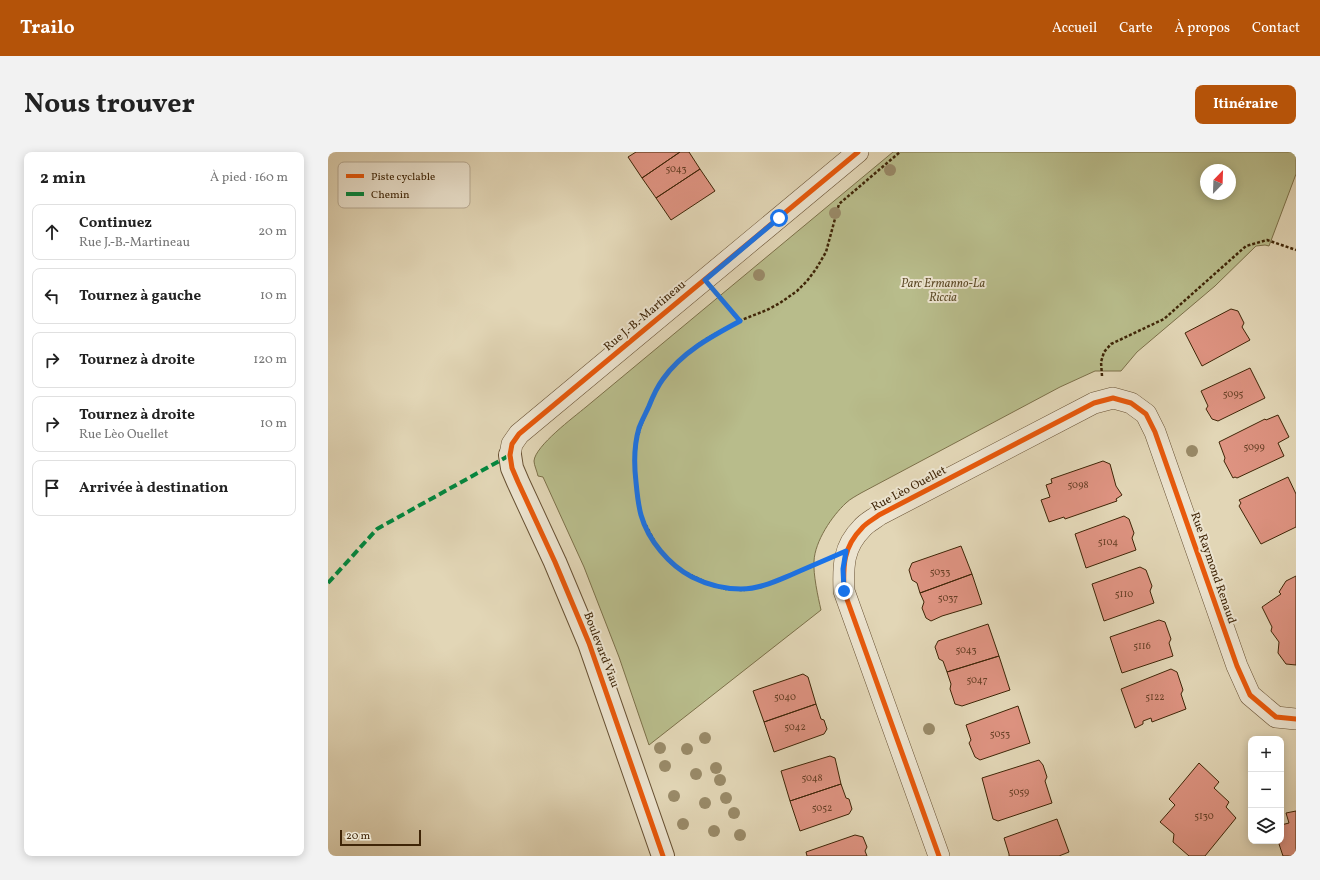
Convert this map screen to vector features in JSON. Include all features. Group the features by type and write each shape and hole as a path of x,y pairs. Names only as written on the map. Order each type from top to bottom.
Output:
{"street":[{"name":"Rue J.-B.-Martineau","path":"510,456 512,444 519,434 858,152"},
{"name":"Rue Lèo Ouellet","path":"939,856 844,591 843,569 846,551 862,528 879,515 1094,403 1113,398 1131,403"},
{"name":"Rue Raymond Renaud","path":"1131,403 1146,414 1155,432 1237,666 1250,695 1276,717 1296,719"},
{"name":"Boulevard Viau","path":"510,456 512,468 555,562 589,643 663,856"}],"path":[{"path":"846,551 761,587 743,590 726,589 701,581 680,570 658,548 644,524 641,516 635,477 636,451 640,428 654,393 663,378 676,363 706,339 740,321 767,310 797,291 816,269 826,252 839,204 900,152"},
{"path":"1104,400 1101,362 1104,352 1111,344 1164,319 1246,246 1267,240 1296,250"},
{"path":"705,280 740,321"}],"green space":[{"name":"Parc Ermanno-La Riccia","path":"893,152 1296,152 1296,174 1269,246 1256,246 1215,286 1137,352 1121,371 1095,371 1060,387 861,493 848,502 835,515 825,529 817,545 815,553 814,572 821,610 649,745 619,657 584,567 543,477 538,476 534,463 536,455 541,448 565,425"}],"building":[{"path":"636,152 680,152 642,178 628,157"},
{"path":"680,152 689,152 700,169 656,198 642,178"},
{"path":"700,169 715,191 671,220 656,198"},
{"path":"1231,309 1238,311 1244,323 1242,327 1250,340 1202,366 1185,333"},
{"path":"1250,368 1265,398 1218,421 1212,419 1206,409 1208,406 1201,391"},
{"path":"1278,415 1289,437 1278,443 1284,456 1237,478 1233,478 1224,461 1225,458 1219,442 1265,419 1266,420"},
{"path":"1103,461 1110,464 1116,486 1122,495 1116,499 1117,501 1065,519 1064,517 1049,522 1041,500 1050,497 1046,485 1052,483 1051,479"},
{"path":"1288,477 1296,494 1296,527 1261,544 1239,506 1241,503 1239,500"},
{"path":"1124,516 1129,519 1134,533 1132,538 1136,550 1086,568 1075,534"},
{"path":"961,546 972,574 920,593 917,583 912,580 909,570 912,563"},
{"path":"1140,567 1146,570 1152,586 1150,591 1154,603 1104,621 1092,584"},
{"path":"972,574 982,604 942,616 931,621 926,618 922,608 924,602 920,593"},
{"path":"1296,576 1296,665 1286,664 1278,653 1279,642 1271,631 1272,627 1262,607 1281,594 1279,592 1286,581"},
{"path":"1159,620 1165,622 1171,639 1169,643 1173,656 1122,673 1110,637"},
{"path":"988,624 999,656 947,672 943,661 939,659 935,647 938,641"},
{"path":"999,656 1010,690 962,706 955,704 950,689 951,684 947,672"},
{"path":"1171,669 1177,672 1183,690 1181,694 1186,709 1152,722 1151,718 1143,721 1143,724 1135,728 1121,689"},
{"path":"803,674 808,677 816,704 764,722 753,691"},
{"path":"816,704 821,719 824,720 827,729 824,734 774,752 764,722"},
{"path":"1018,706 1030,743 980,760 975,757 969,743 971,740 966,725"},
{"path":"830,756 835,758 841,784 790,801 781,771"},
{"path":"1039,760 1043,765 1047,777 1045,781 1052,803 998,821 993,819 982,778"},
{"path":"1199,763 1219,782 1214,788 1229,802 1226,807 1236,818 1205,856 1189,856 1173,842 1174,834 1160,822 1175,805 1169,799"},
{"path":"841,784 846,798 849,799 852,809 849,814 800,831 790,801"},
{"path":"1296,811 1296,856 1283,856 1279,844 1284,844 1284,824 1289,823 1286,813"},
{"path":"1057,819 1069,852 1059,856 1009,856 1004,838"},
{"path":"855,835 863,837 867,847 865,851 867,856 807,856 806,852"}],"marked path":[{"path":"328,583 377,529 510,455"}],"cycle path":[{"path":"663,856 589,643 555,562 512,468 510,455 512,444 519,434 858,152"},
{"path":"939,856 844,591 844,565 848,550 851,542 862,528 879,515 1094,403 1113,398 1131,403 1146,414 1155,432 1237,666 1250,695 1276,717 1296,719"}],"route":[{"path":"779,218 705,280 740,321 706,339 691,350 676,363 663,378 654,393 640,428 636,444 635,477 638,500 641,516 658,548 680,570 701,581 726,589 743,590 761,587 846,551 843,569 844,591"}]}
